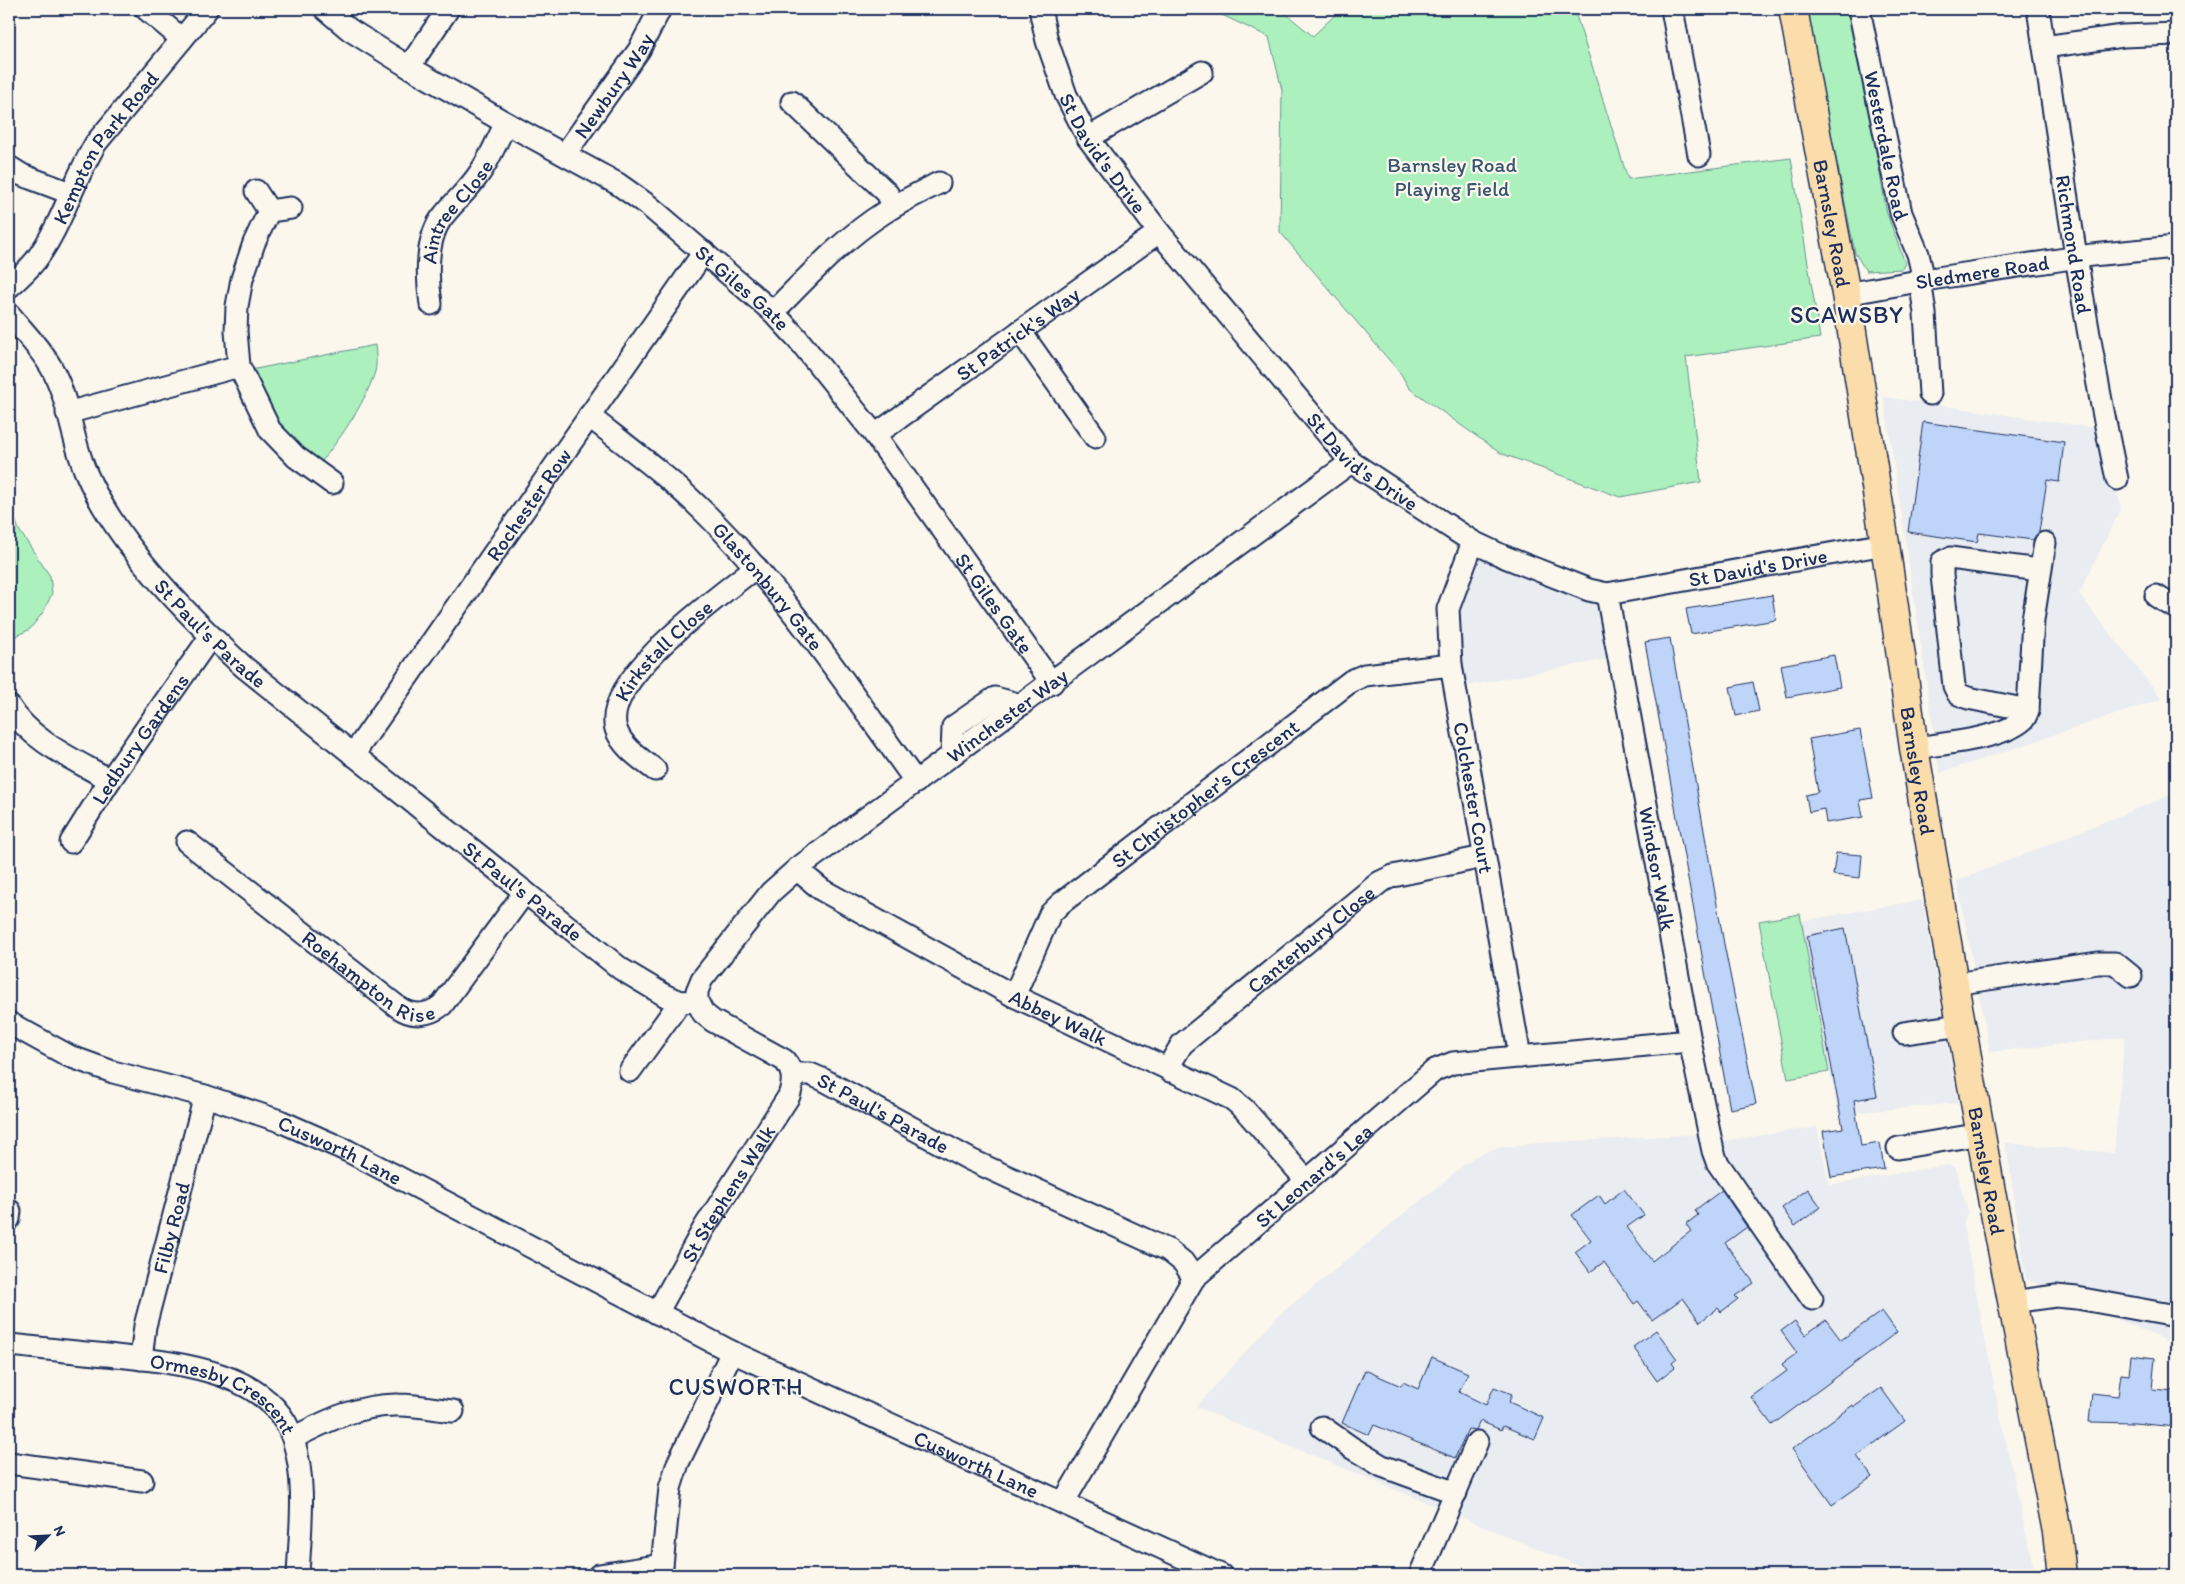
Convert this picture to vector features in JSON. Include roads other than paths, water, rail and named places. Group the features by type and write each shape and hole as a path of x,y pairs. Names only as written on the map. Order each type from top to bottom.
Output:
{"highway":[{"name":"Barnsley Road","path":"1793,9 1846,294 1885,544 1914,748 1954,984 2012,1302 2057,1532"},
{"path":"2057,1532 2062,1575"},
{"path":"2057,1532 2075,1575"}],"street":[{"path":"146,9 182,39"},
{"name":"Kempton Park Road","path":"9,287 36,259 55,228 81,168 96,144 207,9"},
{"name":"St Giles Gate","path":"325,9 350,30 409,67 618,184 649,206 773,312 797,338 875,435 1052,683"},
{"path":"409,67 448,9"},
{"name":"St David's Drive","path":"1040,9 1047,41 1066,95 1088,138 1159,232 1351,462 1473,542 1505,557 1590,590 1607,594 1885,544"},
{"path":"1672,9 1699,155"},
{"name":"Westerdale Road","path":"1860,9 1901,213 1918,254 1925,313 1930,394"},
{"name":"Richmond Road","path":"2038,9 2076,258 2101,405 2117,478"},
{"name":"Newbury Way","path":"565,154 639,50 655,11"},
{"path":"2044,47 2123,36 2176,34"},
{"path":"1088,138 1202,72"},
{"path":"792,102 887,193 894,206"},
{"name":"Aintree Close","path":"431,304 427,276 429,257 439,222 480,173 506,123"},
{"path":"9,167 22,175 70,194"},
{"path":"773,312 832,253 884,212 939,184"},
{"path":"256,191 269,211"},
{"path":"269,211 291,208"},
{"path":"269,211 254,243 242,280 237,306 239,366 270,430 296,457 332,483"},
{"name":"St Patrick's Way","path":"875,435 1159,232"},
{"name":"Sledmere Road","path":"1846,294 1922,280 2141,248 2176,246"},
{"name":"Rochester Row","path":"353,755 704,252"},
{"name":"St Paul's Parade","path":"9,314 51,367 58,382 86,475 100,500 144,563 210,636 244,667 621,969 658,991 689,1002 713,1021 784,1060 792,1074 810,1074 824,1080 971,1160 1168,1250 1183,1262 1194,1278"},
{"path":"1020,331 1099,441"},
{"path":"67,413 239,366"},
{"name":"Glastonbury Gate","path":"589,416 662,473 704,511 756,567 811,636 916,782"},
{"name":"Winchester Way","path":"630,1071 698,991 702,979 771,892 798,868 1351,462"},
{"name":"Colchester Court","path":"1473,542 1448,609 1451,665 1520,1057"},
{"path":"1914,748 1969,741 2002,731 2023,720 2028,710 2033,620 2045,543"},
{"path":"2028,710 1968,698 1958,694 1954,686 1942,562 1950,558 2040,570"},
{"name":"Kirkstall Close","path":"658,772 626,746 616,728 615,716 625,688 646,661 672,636 756,567"},
{"name":"Windsor Walk","path":"1607,594 1690,1040 1711,1142 1717,1162 1812,1299"},
{"path":"2156,596 2176,608"},
{"name":"Ledbury Gardens","path":"71,842 110,780 210,636"},
{"name":"St Christopher's Crescent","path":"1014,996 1050,914 1060,904 1352,681 1365,675 1451,665"},
{"path":"9,706 22,725 36,737 110,780"},
{"name":"Roehampton Rise","path":"187,842 398,1007 404,1011 416,1014 427,1014 442,1005 524,892"},
{"name":"Canterbury Close","path":"1170,1071 1173,1059 1182,1044 1380,882 1393,876 1484,857"},
{"name":"Abbey Walk","path":"798,868 822,890 1014,996 1170,1071 1232,1098 1244,1109 1306,1180"},
{"path":"1954,984 2098,963 2115,963 2131,976"},
{"name":"Cusworth Lane","path":"9,1023 69,1056 113,1072 205,1096 280,1121 348,1151 732,1352 1221,1575"},
{"path":"1904,1033 1961,1024"},
{"name":"St Leonard's Lea","path":"1063,1503 1194,1278 1435,1070 1453,1063 1690,1040"},
{"name":"St Stephens Walk","path":"657,1313 704,1228 789,1096 792,1086 792,1074"},
{"name":"Filby Road","path":"141,1359 145,1326 205,1096"},
{"path":"1898,1148 1981,1134"},
{"path":"2012,1302 2056,1296 2176,1316"},
{"name":"Ormesby Crescent","path":"9,1344 141,1359 206,1370 242,1383 267,1400 281,1416 293,1438 301,1477 298,1575"},
{"path":"599,1575 662,1570 670,1488 678,1464 732,1352"},
{"path":"293,1438 333,1417 358,1410 399,1405 457,1410"},
{"path":"1322,1427 1382,1466 1456,1493"},
{"path":"1420,1575 1477,1442"},
{"path":"9,1463 142,1482"}],"district":[{"name":"SCAWSBY","path":"1847,314"},
{"name":"CUSWORTH","path":"736,1386"}],"park label":[{"name":"Barnsley Road Playing Field","path":"1452,176"}]}
